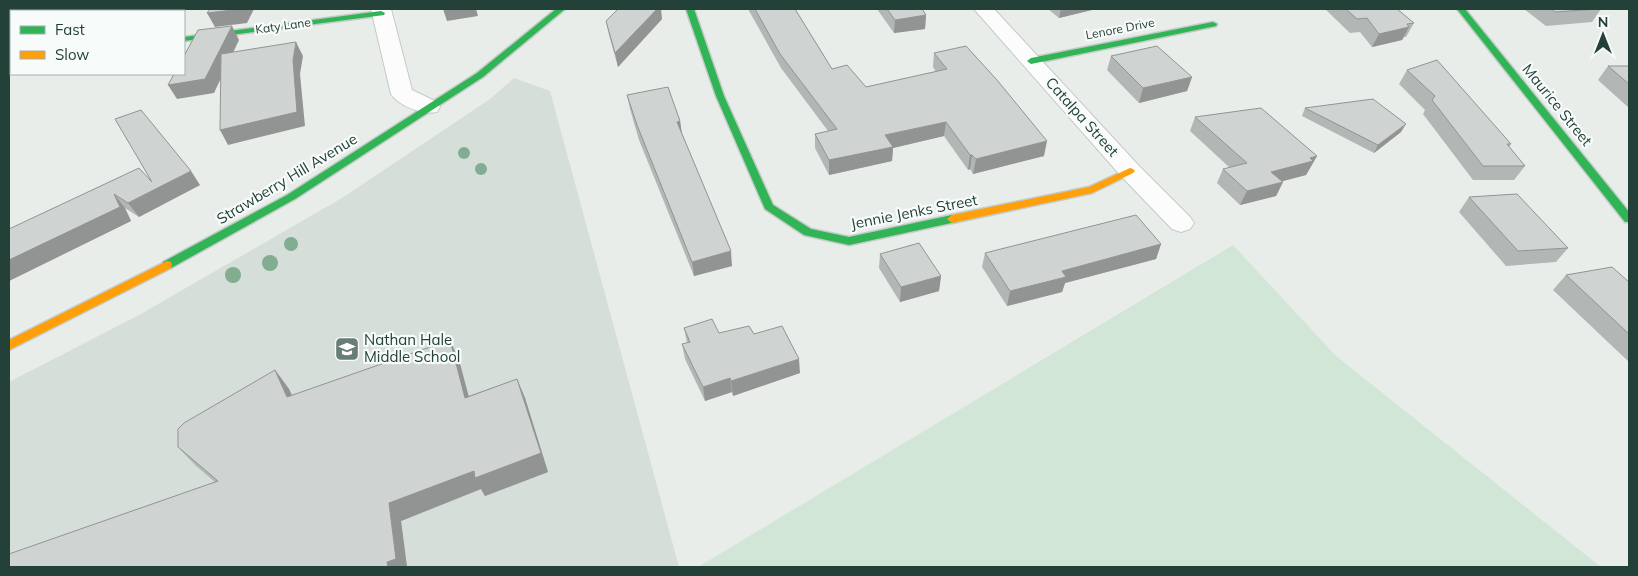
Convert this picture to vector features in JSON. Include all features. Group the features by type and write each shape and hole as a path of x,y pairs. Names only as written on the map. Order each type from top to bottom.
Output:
{"street":[{"name":"Strawberry Hill Avenue","path":"9,345 155,272 291,197 370,148 429,107 480,75 561,9"},
{"name":"Jennie Jenks Street","path":"690,9 720,96 769,207 808,232 849,241 1092,190 1130,171"},
{"name":"Catalpa Street","path":"984,9 1130,171 1181,223"},
{"name":"Maurice Street","path":"1461,9 1629,219"},
{"path":"381,11 402,94 429,107"},
{"name":"Katy Lane","path":"185,39 381,11"},
{"name":"Lenore Drive","path":"1031,61 1213,24"}],"shaded area":[{"name":"Nathan Hale Middle School","path":"514,78 550,91 679,567 9,567 9,382 139,315 342,198 490,99"}],"green space":[{"path":"1233,245 1336,356 1601,567 698,567"}],"building":[{"path":"210,9 240,9 207,13"},
{"path":"618,9 657,9 615,53 606,21"},
{"path":"755,9 795,9 832,69 847,65 866,87 947,69 934,53 966,46 997,80 1047,141 976,159 970,155 946,122 885,135 893,147 829,160 815,134 837,129 780,54"},
{"path":"887,9 922,9 926,15 895,20"},
{"path":"1346,9 1397,9 1414,23 1407,24 1409,27 1379,34 1367,18 1357,19"},
{"path":"1551,9 1597,9 1555,12"},
{"path":"232,26 205,79 168,85 173,75 185,75 185,54 198,30"},
{"path":"296,42 293,60 297,112 220,130 221,54"},
{"path":"1157,46 1192,77 1143,88 1111,56"},
{"path":"1437,60 1511,144 1507,144 1525,166 1483,166 1432,100 1435,96 1407,70"},
{"path":"1608,66 1629,66 1629,84"},
{"path":"668,87 680,121 677,122 731,251 692,262 637,125 627,95"},
{"path":"1373,99 1406,124 1378,145 1305,108"},
{"path":"1261,108 1317,156 1310,158 1313,161 1271,172 1283,182 1247,191 1223,169 1247,163 1195,117"},
{"path":"141,110 191,171 128,203 114,194 120,207 9,260 9,229 139,168 152,182 115,119"},
{"path":"1517,194 1568,248 1518,251 1469,197"},
{"path":"1136,215 1161,244 1062,271 1066,277 1010,291 985,253"},
{"path":"919,243 941,276 901,287 880,254"},
{"path":"1612,267 1629,282 1629,334 1566,275"},
{"path":"712,319 719,333 749,326 754,334 782,326 799,359 731,381 730,378 703,387 682,344 690,342 684,328"},
{"path":"450,340 465,398 517,379 541,453 475,478 474,471 389,503 396,559 387,562 388,567 9,567 9,554 218,481 178,447 178,429 184,423 275,370 287,397"}],"traffic: fast":[{"path":"167,265 291,197 480,75 561,9"},
{"path":"690,9 720,96 769,207 808,232 849,241 952,219"},
{"path":"1461,9 1629,219"},
{"path":"185,39 381,13"},
{"path":"1031,61 1213,24"}],"traffic: slow":[{"path":"952,219 1092,190 1130,171"},
{"path":"9,345 167,265"}],"place":[{"name":"Nathan Hale Middle School","path":"347,349"}]}
